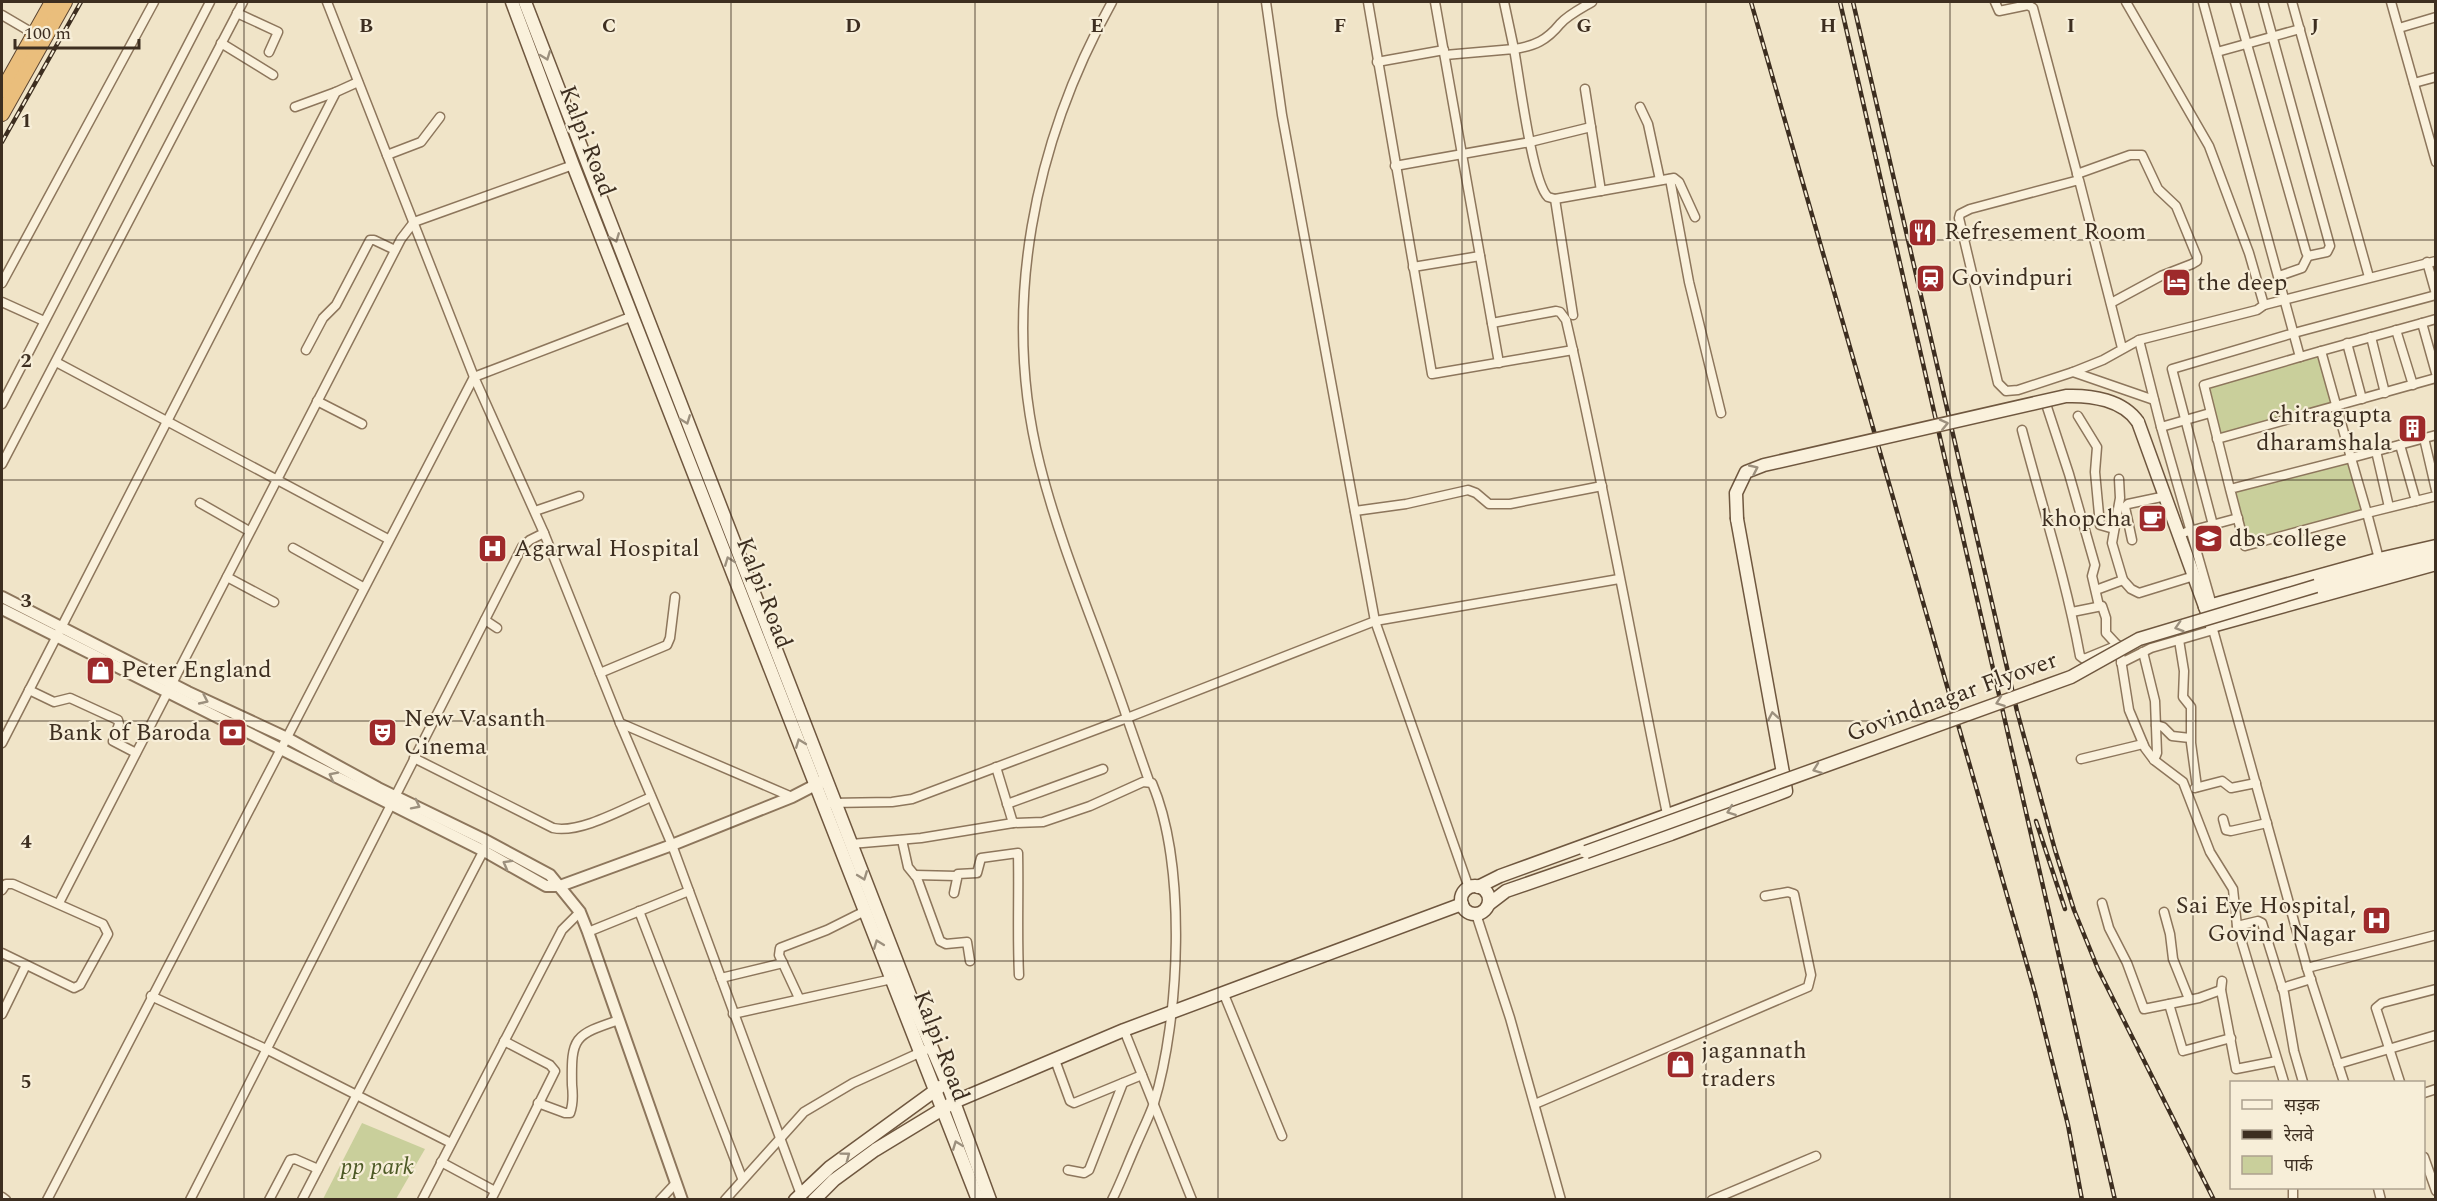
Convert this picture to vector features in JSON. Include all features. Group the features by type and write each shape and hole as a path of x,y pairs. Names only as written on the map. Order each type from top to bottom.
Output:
{"highway":[{"path":"2,114 39,37 52,2"},
{"path":"2,91 65,2"}],"main road":[{"name":"Kalpi Road","path":"512,2 573,165 821,782"},
{"name":"Kalpi Road","path":"525,2 829,803 865,911 892,979 941,1086 954,1102 990,1200"},
{"path":"1481,893 1484,911 1476,914 1467,912 1462,904 1463,894 1506,891 1671,834 1786,791 1737,519 1736,493 1746,471 2066,396 2087,397 2127,408 2138,422 2166,496 2185,532 2194,576 2209,606 2212,628 2436,564"},
{"path":"2209,606 2379,559 2435,551"},
{"name":"Govindnagar Flyover","path":"1481,893 1686,814 2071,677 2139,639 2435,551"},
{"path":"1481,893 1500,876 1783,773"},
{"name":"Kalpi Road","path":"829,803 851,844 925,1050"},
{"path":"814,1200 855,1164 954,1102 1124,1030 1462,904"},
{"name":"Kalpi Road","path":"941,1086 942,1108 978,1200"},
{"path":"797,1196 830,1167 941,1086"}],"street":[{"path":"2,283 154,2"},
{"path":"2,404 210,2"},
{"path":"2,464 243,2"},
{"path":"327,2 474,377 544,532 620,723 672,845 779,1139 797,1196"},
{"path":"1112,2 1089,44 1066,96 1040,181 1024,283 1024,341 1031,422 1040,464 1054,515 1149,781 1153,785 1166,830 1174,893 1175,953 1168,1039 1154,1104 1112,1200"},
{"path":"1266,2 1282,115 1375,621 1481,893"},
{"path":"1368,2 1432,374 1573,350"},
{"path":"1435,2 1499,363"},
{"path":"1504,2 1530,142 1544,193 1555,199 1670,179 1679,182 1695,217"},
{"path":"1377,62 1444,52 1514,49 1540,43 1561,23 1592,2"},
{"path":"1995,2 1999,11 2028,5 2033,8 2122,348"},
{"path":"2126,2 2209,146 2249,253 2265,305"},
{"path":"2203,2 2300,357"},
{"path":"2235,2 2308,256 2302,268 2278,276"},
{"path":"2263,2 2330,246 2327,252 2308,256"},
{"path":"2292,2 2369,278"},
{"path":"2391,2 2436,162"},
{"path":"237,13 278,32 269,52"},
{"path":"2,15 39,37"},
{"path":"2399,28 2436,17"},
{"path":"2217,52 2300,29"},
{"path":"221,43 273,75"},
{"path":"2414,83 2436,77"},
{"path":"295,107 358,82"},
{"path":"1585,89 1601,190"},
{"path":"2,743 336,92"},
{"path":"1640,107 1648,124 1660,180"},
{"path":"387,155 421,142 441,117"},
{"path":"1395,166 1530,142 1591,127"},
{"path":"2112,303 2161,276 2196,262 2198,257 2176,206 2158,189 2142,155 2130,155 2078,177 1960,214 1959,218 1998,383 2001,388 2012,391 2103,360 2139,340 2431,262 2436,295 2172,369 2213,525"},
{"path":"59,903 395,250 414,222 573,165"},
{"path":"1670,179 1690,288 1721,413"},
{"path":"1555,199 1574,315"},
{"path":"306,350 323,318 336,305 370,240 395,250"},
{"path":"1413,267 1480,256"},
{"path":"2,302 44,321"},
{"path":"1492,323 1549,311 1560,312 1566,320 1602,486 1667,814"},
{"path":"47,1200 285,737 474,377 633,316"},
{"path":"2436,319 2204,385 2246,546 2436,496"},
{"path":"2422,323 2436,373"},
{"path":"2396,330 2413,385"},
{"path":"2371,337 2385,393"},
{"path":"2139,340 2185,532 2209,606"},
{"path":"2347,343 2362,399"},
{"path":"2321,351 2379,559"},
{"path":"56,362 388,540"},
{"path":"2073,372 2154,400"},
{"path":"2217,439 2436,378"},
{"path":"317,400 362,424"},
{"path":"2045,401 2095,565 2092,576 2099,606 2103,608 2108,636 2118,645 2129,710 2143,744 2154,760 2183,782 2210,852 2233,889 2237,926 2283,1081"},
{"path":"2161,427 2210,413"},
{"path":"2078,416 2097,447 2095,472 2100,525 2114,529"},
{"path":"2022,430 2072,612 2082,658 2118,645"},
{"path":"2230,489 2436,435"},
{"path":"2424,438 2436,490"},
{"path":"2400,445 2416,501"},
{"path":"2376,452 2390,507"},
{"path":"2119,479 2121,491 2112,543 2123,580 2131,589 2139,593 2194,576"},
{"path":"1355,511 1406,504 1461,491 1472,491 1485,502 1494,505 1602,486"},
{"path":"535,511 579,496"},
{"path":"2132,540 2125,507 2128,504 2166,496"},
{"path":"200,503 249,531"},
{"path":"2185,532 2238,518"},
{"path":"190,1200 522,548 544,532"},
{"path":"293,548 363,587"},
{"path":"226,577 274,602"},
{"path":"829,803 901,801 1128,718 1375,621 1619,579"},
{"path":"2096,590 2123,580"},
{"path":"2,597 58,632"},
{"path":"600,673 667,645 670,638 675,597"},
{"path":"2072,612 2099,606"},
{"path":"2,609 58,632 170,688 280,750 393,800 486,847 546,886 560,886 672,845 792,797 821,782"},
{"path":"484,621 497,628"},
{"path":"2121,663 2143,652 2212,628 2307,968 2343,1081"},
{"path":"2179,639 2184,670 2183,697 2191,707 2190,738 2198,787"},
{"path":"2143,652 2155,702 2157,753 2154,760"},
{"path":"170,688 285,737 378,788 393,800"},
{"path":"29,690 54,702 70,698 117,720 119,724 113,741 136,753"},
{"path":"620,723 792,797"},
{"path":"2156,725 2163,727 2175,737 2190,738"},
{"path":"2081,759 2143,744"},
{"path":"414,758 561,830 576,828 651,797"},
{"path":"996,766 1013,823"},
{"path":"1007,804 1103,769"},
{"path":"851,844 962,833 1013,823 1043,822 1149,781"},
{"path":"2187,790 2222,781 2231,788 2256,783"},
{"path":"2223,819 2226,830 2231,831 2267,823"},
{"path":"902,840 908,867 915,875 940,941 946,944 967,942 970,961"},
{"path":"302,1200 486,847"},
{"path":"915,875 957,876 961,873 977,873 980,859 983,857 1018,853 1019,908 1016,925 1019,975"},
{"path":"954,893 957,876"},
{"path":"2,890 6,884 10,883 59,903 107,928 107,936 80,985 76,988 2,953"},
{"path":"560,886 580,912 588,932 682,1200"},
{"path":"588,932 689,891"},
{"path":"1536,1104 1808,987 1810,975 1796,898 1794,894 1788,892 1765,896"},
{"path":"2102,903 2109,928 2114,933 2127,963 2144,1009 2199,998 2222,986 2236,1069 2277,1061"},
{"path":"639,911 742,1178"},
{"path":"799,998 779,951 783,945 826,930 865,911"},
{"path":"422,1200 562,930 580,912"},
{"path":"2164,912 2173,959 2189,999"},
{"path":"1476,914 1505,1000 1562,1200"},
{"path":"2237,926 2258,921 2262,923 2282,988 2303,1081"},
{"path":"2307,968 2436,935"},
{"path":"721,978 783,963"},
{"path":"2,1014 26,965"},
{"path":"733,1014 892,979"},
{"path":"2282,988 2311,979"},
{"path":"2399,1081 2377,1012 2378,1005 2436,989"},
{"path":"1223,993 1282,1136"},
{"path":"151,996 266,1049 451,1143"},
{"path":"2169,1004 2183,1051 2231,1038"},
{"path":"538,1103 570,1113 573,1091 572,1059 576,1042 590,1030 619,1020"},
{"path":"1124,1030 1192,1200"},
{"path":"2338,1064 2436,1035"},
{"path":"441,1162 493,1195 554,1074 554,1069 504,1041"},
{"path":"725,1200 742,1178 804,1112 853,1083 925,1050"},
{"path":"1055,1060 1072,1103 1077,1103 1142,1075"},
{"path":"1068,1170 1084,1173 1089,1170 1123,1083"},
{"path":"1712,1200 1816,1156"},
{"path":"269,1200 290,1160 296,1159 318,1169"},
{"path":"2425,1160 2435,1193"},
{"path":"660,1200 676,1183"},
{"path":"2,1197 6,1200"}],"green space":[{"path":"2319,356 2334,405 2220,436 2207,387"},
{"path":"2349,461 2365,511 2247,543 2234,492"},
{"name":"pp park","path":"362,1123 425,1149 396,1199 323,1199"}],"railway":[{"path":"2,142 81,2"},
{"path":"1751,2 2035,993 2068,1125 2082,1200"},
{"path":"1840,2 2115,1200"},
{"path":"1853,2 2017,711 2055,850 2074,910 2098,969 2214,1200"},
{"path":"2036,821 2065,909"}],"place":[{"name":"Refresement Room","path":"1923,232"},
{"name":"Govindpuri","path":"1930,278"},
{"name":"the deep","path":"2176,283"},
{"name":"chitragupta dharamshala","path":"2413,429"},
{"name":"khopcha","path":"2153,519"},
{"name":"dbs college","path":"2208,539"},
{"name":"Agarwal Hospital","path":"493,549"},
{"name":"Peter England","path":"100,670"},
{"name":"Bank of Baroda","path":"232,733"},
{"name":"New Vasanth Cinema","path":"383,733"},
{"name":"Sai Eye Hospital, Govind Nagar","path":"2377,920"},
{"name":"jagannath traders","path":"1680,1065"}]}
